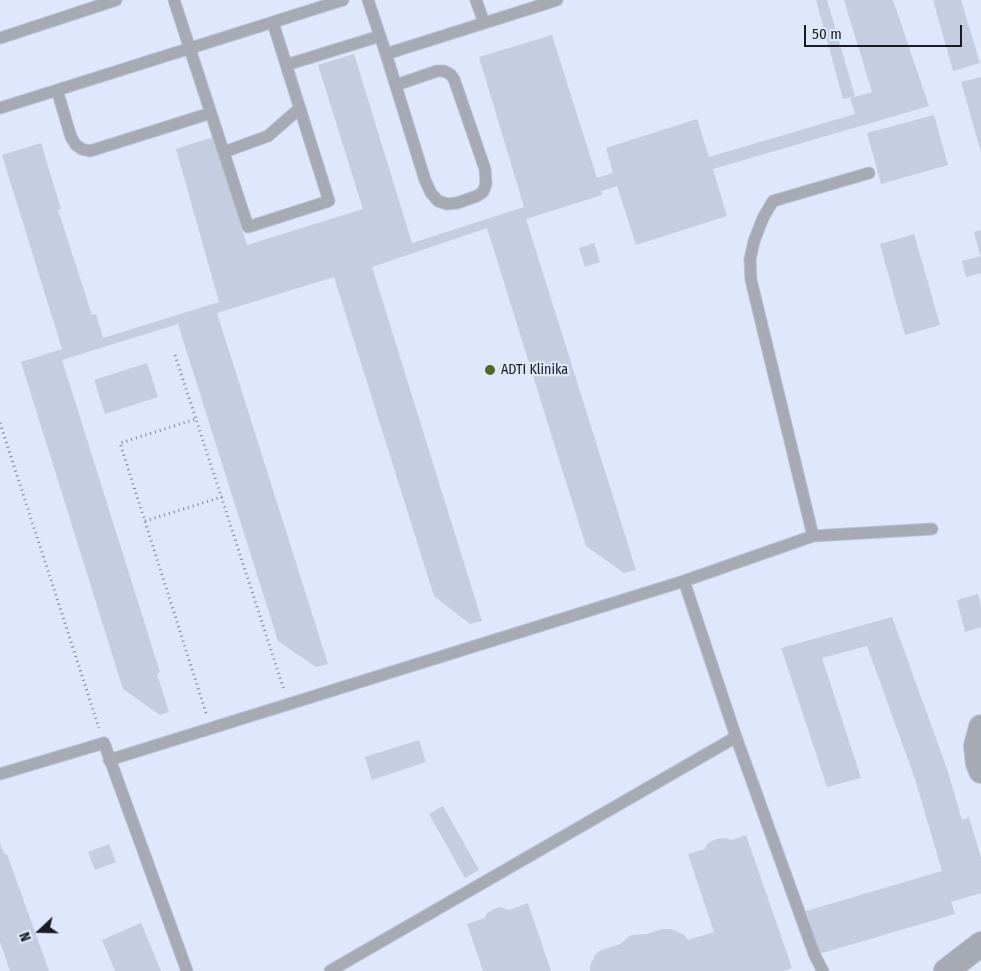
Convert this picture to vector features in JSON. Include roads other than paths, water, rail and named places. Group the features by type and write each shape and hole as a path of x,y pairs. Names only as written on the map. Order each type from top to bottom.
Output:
{"street":[{"path":"981,727 976,746 981,771"},
{"path":"946,971 981,944"}],"lane":[{"path":"0,38 116,0"},
{"path":"174,0 248,227 329,201 273,23"},
{"path":"0,108 343,0"},
{"path":"368,0 425,180 431,193 438,201 447,204 457,203 483,192 486,184 485,169 454,79 450,74 444,71 437,71 396,86"},
{"path":"476,0 484,24"},
{"path":"386,54 557,0"},
{"path":"286,66 380,36"},
{"path":"57,90 71,137 76,145 90,151 211,113"},
{"path":"224,152 268,136 300,108"},
{"path":"813,536 751,280 750,260 754,241 763,218 773,201 869,173"},
{"path":"110,760 684,581 813,536 932,528"},
{"path":"684,581 736,737 815,956 823,971"},
{"path":"330,971 736,737"},
{"path":"0,774 104,743 187,971"}],"place":[{"name":"ADTI Klinika","path":"490,370"}]}
